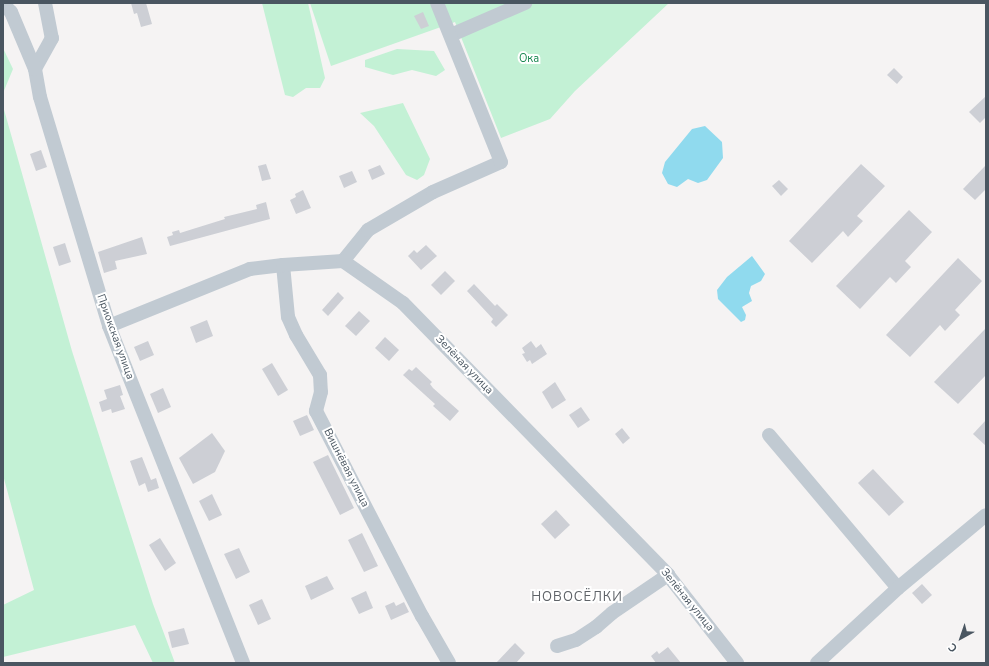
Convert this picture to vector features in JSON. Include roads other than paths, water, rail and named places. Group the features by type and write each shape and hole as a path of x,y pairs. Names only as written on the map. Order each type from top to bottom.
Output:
{"street":[{"path":"35,69 52,38 45,3"},
{"path":"110,326 250,269 343,261 368,230 434,192 501,162 437,3"},
{"path":"451,35 525,3"},
{"name":"Приокская улица","path":"3,4 11,12 35,69 40,98 110,326 243,663"},
{"name":"Зелёная улица","path":"343,261 403,303 668,575 737,663"},
{"name":"Вишнёвая улица","path":"283,265 288,317 296,335 320,375 321,392 316,411 422,616 449,663"},
{"path":"769,435 898,588"},
{"path":"817,663 898,588 986,515"},
{"path":"556,646 576,640 668,575"}],"water":[{"path":"705,126 722,142 723,158 707,180 698,183 688,179 677,187 668,184 662,173 665,162 692,129"},
{"path":"752,256 765,274 761,281 751,286 749,293 752,301 742,307 746,315 745,320 741,322 718,299 717,290 727,277"}],"district":[{"name":"НОВОСЁЛКИ","path":"577,597"}],"park label":[{"name":"Ока","path":"529,59"}]}
